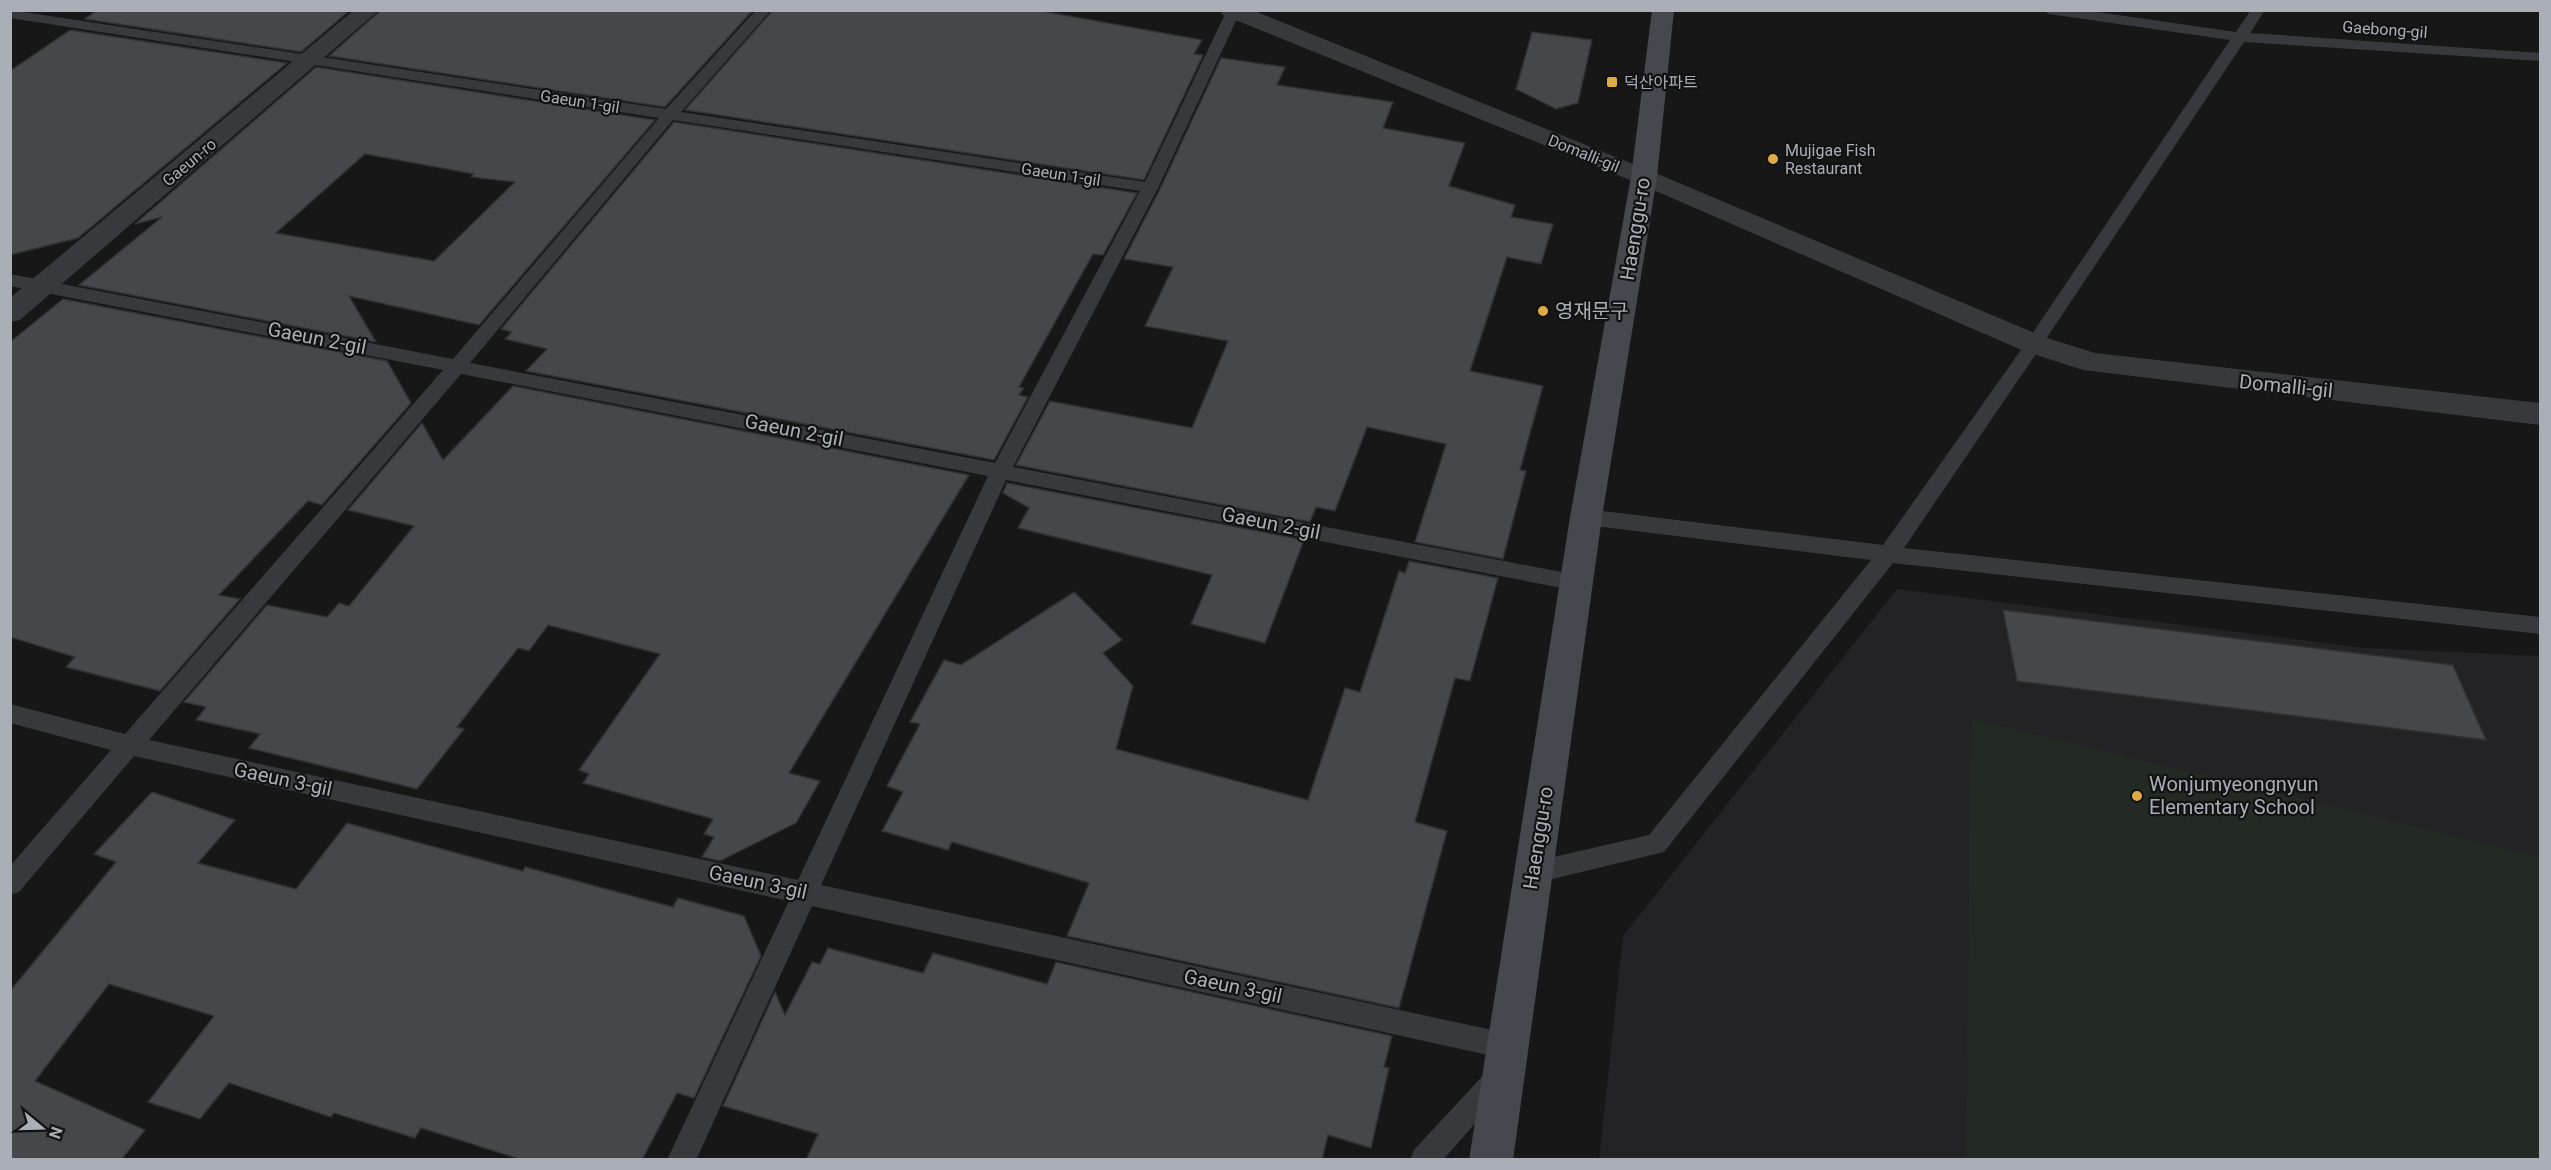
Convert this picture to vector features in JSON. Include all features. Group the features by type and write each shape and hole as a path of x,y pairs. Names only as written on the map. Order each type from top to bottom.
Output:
{"street":[{"name":"Gaeun-ro","path":"10,313 368,10"},
{"name":"Haenggu-ro","path":"1491,1160 1586,517 1644,177 1663,10"},
{"name":"Domalli-gil","path":"1233,11 1644,177 2034,344 2104,364 2541,414"}],"lane":[{"path":"10,884 458,365 670,114 764,10"},
{"name":"Gaebong-gil","path":"2049,10 2238,37 2534,57"},
{"path":"1532,873 1656,844 1889,553 2034,344 2258,10"},
{"path":"681,1160 1001,470 1150,188 1233,11"},
{"name":"Gaeun 1-gil","path":"10,14 1150,188"},
{"path":"2534,57 2541,76"},
{"name":"Gaeun 2-gil","path":"10,280 1577,583"},
{"path":"1586,517 1753,539 2541,626"},
{"name":"Gaeun 3-gil","path":"10,713 128,745 805,892 1505,1059"},
{"path":"1424,1160 1505,1059"}],"shaded area":[{"name":"Wonjumyeongnyun Elementary School","path":"1897,589 2365,648 2540,656 2540,1159 1599,1160 1623,936"},
{"path":"1971,719 2540,857 2540,1159 1966,1159"}],"building":[{"path":"97,10 350,10 301,52 85,19"},
{"path":"381,10 753,10 665,107 329,56"},
{"path":"773,10 1036,10 1202,40 1194,54 1203,55 1144,180 685,110"},
{"path":"70,30 287,63 78,238 10,255 10,71"},
{"path":"1532,32 1592,40 1578,103 1556,109 1516,89"},
{"path":"1221,58 1285,67 1277,85 1393,102 1383,128 1465,143 1449,186 1515,205 1511,217 1553,224 1541,264 1507,257 1470,371 1543,386 1520,470 1526,471 1503,559 1415,542 1446,444 1367,427 1335,511 1316,507 1310,522 1016,465 1050,401 1192,428 1228,341 1145,326 1173,267 1124,259 1160,189"},
{"path":"316,67 655,120 479,325 349,296 376,342 79,285 162,217 135,224","holes":["365,154 474,174 471,177 515,182 434,261 276,233"]},
{"path":"674,122 1137,193 1103,255 1093,254 1019,387 1024,388 1019,395 1028,397 994,460 526,371 547,349 505,339 512,332 501,329"},
{"path":"63,299 387,361 411,403 322,505 308,501 219,595 240,599 160,691 66,667 75,657 10,637 10,342"},
{"path":"513,386 969,475 789,773 820,781 796,823 720,861 702,857 714,837 704,834 713,819 583,783 589,774 579,770 660,654 548,625 529,651 518,648 457,727 464,729 417,789 249,748 260,734 196,720 206,707 184,702 267,605 327,617 339,603 349,606 414,526 348,510 422,423 443,460"},
{"path":"1007,483 1304,540 1265,643 1191,624 1212,575 1018,528 1029,508 1003,493"},
{"path":"1409,561 1498,578 1470,681 1455,678 1415,822 1447,831 1399,1008 1067,936 1089,883 952,842 948,850 882,831 903,792 887,786 920,724 910,722 944,660 961,665 1074,592 1122,640 1103,653 1133,686 1116,749 1308,800 1345,688 1360,692 1399,571 1405,573"},
{"path":"2003,610 2453,665 2486,740 2017,681"},
{"path":"152,792 235,820 198,863 296,889 347,823 523,871 525,867 673,907 678,898 744,916 761,956 694,1098 677,1093 642,1160 523,1160 421,1128 415,1138 334,1113 331,1117 229,1083 200,1119 148,1102 214,1016 109,984 35,1081 145,1130 121,1160 10,1160 10,991 116,862 94,854"},
{"path":"828,948 923,973 933,953 1047,984 1056,962 1392,1036 1384,1067 1389,1068 1371,1148 1328,1135 1322,1160 806,1160 818,1134 723,1106 775,992 785,1015 812,962 820,964"}],"place":[{"name":"덕산아파트","path":"1612,82"},
{"name":"Mujigae Fish Restaurant","path":"1773,159"},
{"name":"영재문구","path":"1543,311"},
{"name":"Wonjumyeongnyun Elementary School","path":"2137,796"}]}
